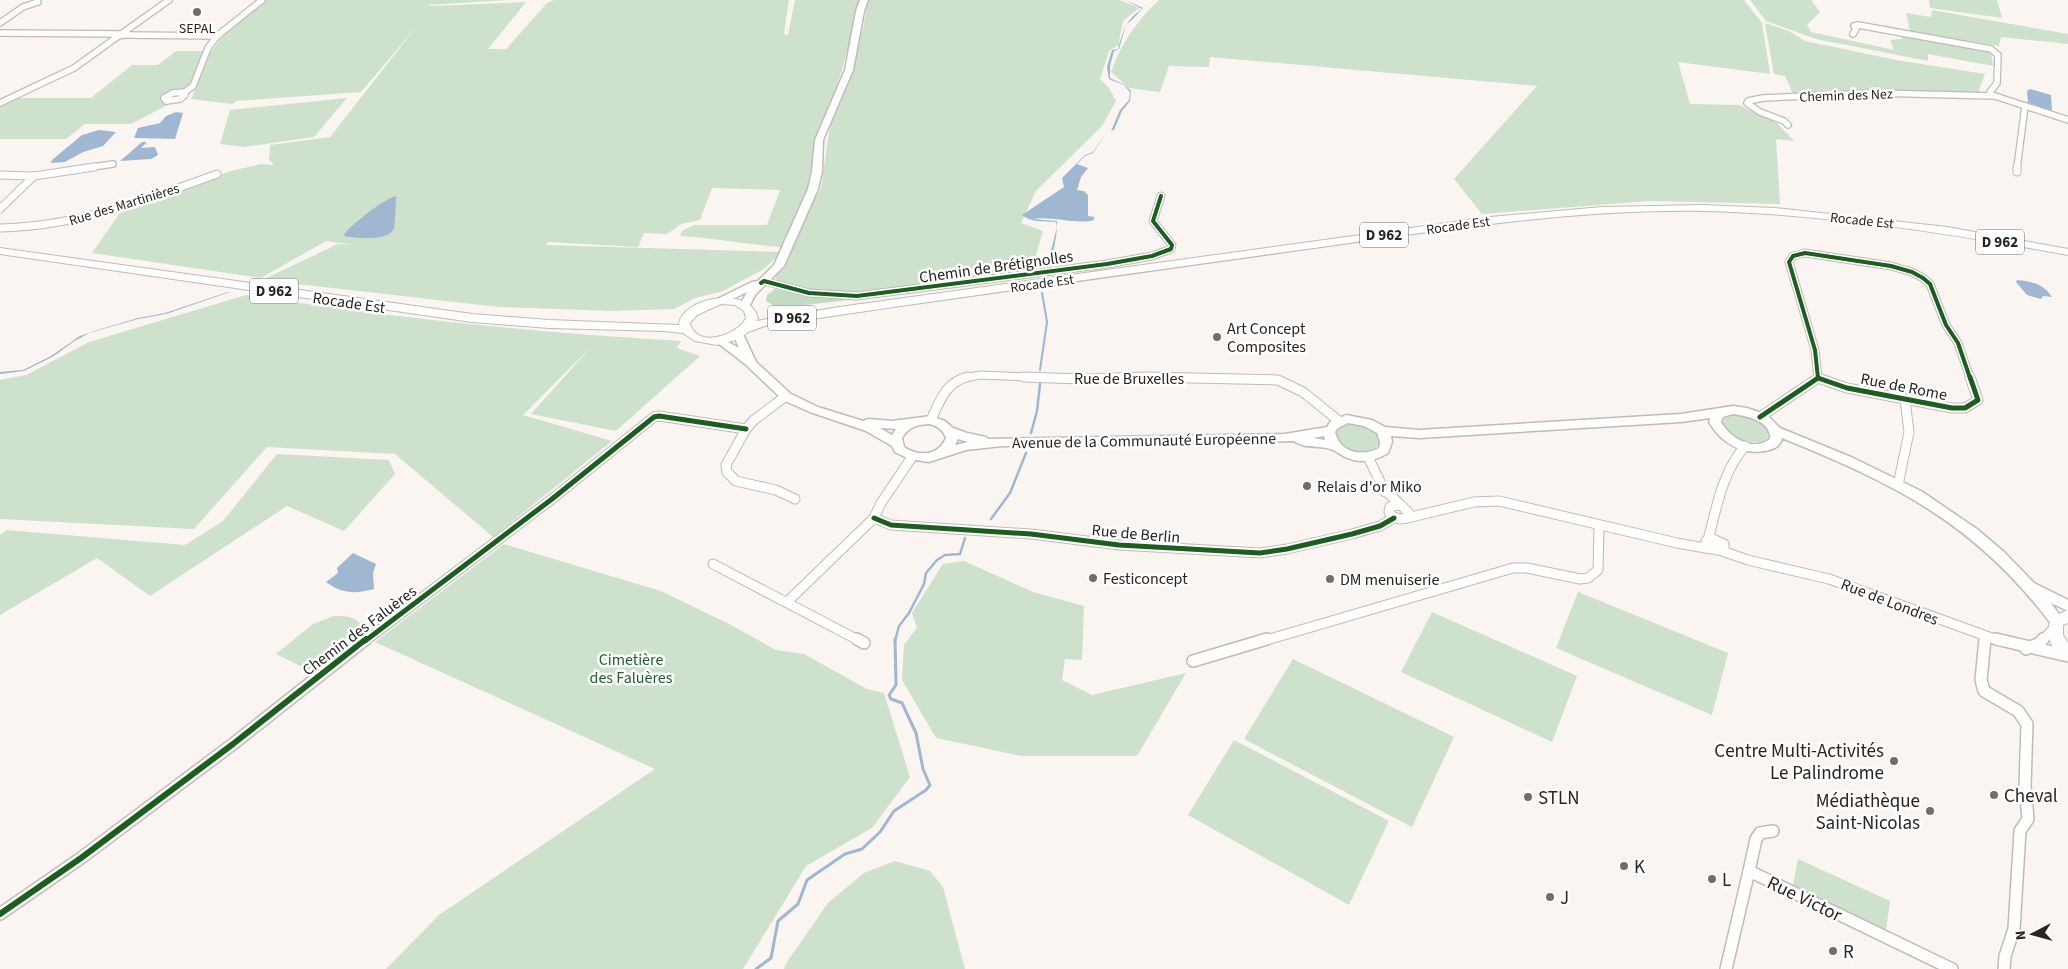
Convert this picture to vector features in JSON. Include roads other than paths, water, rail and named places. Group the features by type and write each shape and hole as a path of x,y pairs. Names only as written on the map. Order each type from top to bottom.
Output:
{"main road":[{"name":"Rocade Est","path":"742,332 763,323 839,311 1481,222 1574,212 1652,208 1766,210 1856,218 1931,228 2068,252"},
{"name":"Rocade Est","path":"1931,228 2068,258"},
{"name":"Rocade Est","path":"0,251 472,318 549,324 663,327 687,330"},
{"path":"721,301 738,302 748,309 752,318 742,332 719,340 699,339 687,330 686,319 704,305 721,301"},
{"name":"Rocade Est","path":"748,309 795,313 839,311"},
{"name":"Rocade Est","path":"549,324 646,321 673,319 690,314"},
{"path":"2060,622 2055,637 2068,655"}],"street":[{"path":"125,34 169,0"},
{"path":"184,92 193,86 208,48 217,36 262,0"},
{"path":"748,309 751,294 779,266 813,189 817,171 819,140 849,70 860,11 864,0"},
{"path":"0,23 23,7 38,2"},
{"path":"1853,34 1856,29 1854,26 1858,25 1991,49 1998,54 1997,83 1990,93 1994,96 2068,120"},
{"path":"0,33 217,36"},
{"path":"0,103 74,68 116,36"},
{"name":"Chemin des Nez","path":"1788,125 1784,121 1751,108 1747,103 1748,101 1876,93 1994,96"},
{"path":"2017,172 2023,110 2026,106"},
{"path":"0,175 34,176 113,164"},
{"name":"Rue des Martinières","path":"0,228 36,227 80,220 118,209 217,174"},
{"path":"0,208 34,176"},
{"name":"Chemin de Brétignolles","path":"763,282 791,291 819,296 857,296 1107,264 1152,256 1164,253 1171,249 1172,245 1153,221 1161,196"},
{"name":"Rue de Rome","path":"1798,254 1814,254 1902,268 1918,274 1930,284 1946,325 1958,343 1978,400 1965,408 1952,408 1847,388 1818,378 1815,350 1807,318 1793,281 1789,262 1798,254"},
{"path":"721,301 763,282"},
{"path":"742,332 753,365"},
{"path":"719,340 753,365 786,396 816,410 856,422 884,434 896,443 904,453 912,457 930,457 939,454 950,444 950,432 946,426 930,420 892,425 856,422"},
{"name":"Rue de Bruxelles","path":"930,420 947,386 965,376 980,375 1081,379 1147,377 1278,380 1301,390 1339,421"},
{"path":"1760,417 1818,378"},
{"path":"786,396 746,428 726,465 726,471 730,478 737,482 774,489 795,499"},
{"name":"Rue de Rome","path":"1898,485 1898,474 1907,443 1909,415 1906,400"},
{"path":"1419,434 1386,445 1380,453 1368,457 1350,455 1334,446 1329,438 1330,430 1339,421 1354,419 1363,420 1382,431 1419,434 1681,418 1741,410 1760,417 1776,431 1898,485 1959,522 2021,578 2060,622 2040,643 2026,649"},
{"path":"1718,429 1716,417 1721,413"},
{"name":"Chemin des Faluères","path":"0,914 81,858 233,744 330,667 552,499 654,417 659,416 746,428"},
{"path":"1681,418 1718,429 1730,440 1745,446 1761,448 1773,444 1797,445 1822,450"},
{"path":"896,443 898,432 908,424"},
{"name":"Avenue de la Communauté Européenne","path":"939,454 965,446 1002,442 1285,438 1330,430"},
{"path":"1382,431 1385,436 1386,445"},
{"path":"1773,444 1777,436 1776,431"},
{"name":"Avenue de la Communauté Européenne","path":"950,432 973,438 1002,442"},
{"name":"Avenue de la Communauté Européenne","path":"1285,438 1334,446"},
{"path":"1730,440 1733,459"},
{"path":"1368,457 1383,488 1391,514 1400,519 1474,502 1499,501 1677,543 1708,543 1714,508 1733,459 1745,446"},
{"path":"788,602 874,518 881,503 912,457"},
{"path":"1383,488 1408,511 1407,518"},
{"path":"1391,514 1395,505 1430,512"},
{"name":"Rue de Berlin","path":"874,518 891,525 1031,534 1119,545 1260,553 1288,549 1380,526 1391,514"},
{"path":"1712,520 1722,546"},
{"path":"1193,661 1513,568 1527,568 1580,579 1588,578 1598,570 1599,526"},
{"name":"Rue de Londres","path":"1708,543 1722,546 1752,560 1813,574 1899,604 1985,638 2026,649 2068,655"},
{"path":"713,564 864,643"},
{"path":"2021,578 2068,606"},
{"path":"1985,638 1981,684 1985,692 1993,698 2021,712 2026,718 2027,724 2025,786 2028,820 2020,831 2014,928 2005,956 2004,969"},
{"path":"1749,870 1756,839 1760,833 1774,831"},
{"name":"Rue Victor","path":"1726,969 1749,870 1952,969"}],"water":[{"path":"1125,0 1143,8 1133,19 1127,24 1142,9"},
{"path":"1125,27 1119,49 1114,51 1110,66 1110,78 1125,85 1131,91 1130,101 1122,111 1114,130 1111,131 1120,110 1129,100 1130,92 1124,85 1109,79 1107,67 1112,50 1118,49"},
{"path":"2030,89 2051,95 2052,111 2028,103 2027,91"},
{"path":"176,112 183,113 175,139 134,138 138,128 160,123 166,116"},
{"path":"99,130 116,132 103,146 83,152 65,162 51,163 52,160 82,135"},
{"path":"1107,132 1093,153 1085,156 1077,164 1088,168 1081,177 1077,190 1084,191 1088,195 1088,216 1094,217 1094,220 1080,222 1033,219 1057,221 1057,227 1056,222 1034,220 1022,215 1064,187 1062,178 1085,155 1093,152"},
{"path":"142,142 147,142 141,148 155,147 158,155 151,159 120,161"},
{"path":"396,196 394,228 391,232 371,238 343,236 368,213"},
{"path":"1057,227 1053,252 1047,266"},
{"path":"2017,280 2041,286 2052,297 2043,296 2041,299 2027,295 2016,282"},
{"path":"230,292 166,314 138,319 89,333 54,356 24,371 0,374 0,372 23,370 51,356 80,336 94,331 138,318 165,313"},
{"path":"353,553 376,564 373,573 374,589 349,592 338,589 326,582 338,573 337,568"}],"waterway":[{"path":"1040,370 1047,322 1042,293"},
{"path":"1031,433 1037,411 1040,384"},
{"path":"991,519 1010,493 1026,453"},
{"path":"895,641 899,626 909,613 924,584 926,573 937,560 945,555 960,554 965,538"},
{"path":"756,969 771,958 778,921 798,904 807,880 845,854 862,849 880,832 894,811 926,790 930,785 923,769 916,733 902,703 891,699 889,695 896,685 895,641"}],"place":[{"name":"SEPAL","path":"197,12"},
{"name":"Art Concept Composites","path":"1217,337"},
{"name":"Relais d'or Miko","path":"1307,486"},
{"name":"Festiconcept","path":"1093,578"},
{"name":"DM menuiserie","path":"1330,579"},
{"name":"Centre Multi-Activités Le Palindrome","path":"1894,761"},
{"name":"Cheval","path":"1994,795"},
{"name":"STLN","path":"1528,797"},
{"name":"Médiathèque Saint-Nicolas","path":"1930,811"},
{"name":"K","path":"1624,866"},
{"name":"L","path":"1712,879"},
{"name":"J","path":"1550,897"},
{"name":"R","path":"1833,951"}],"park label":[{"name":"Cimetière des Faluères","path":"631,668"}]}
